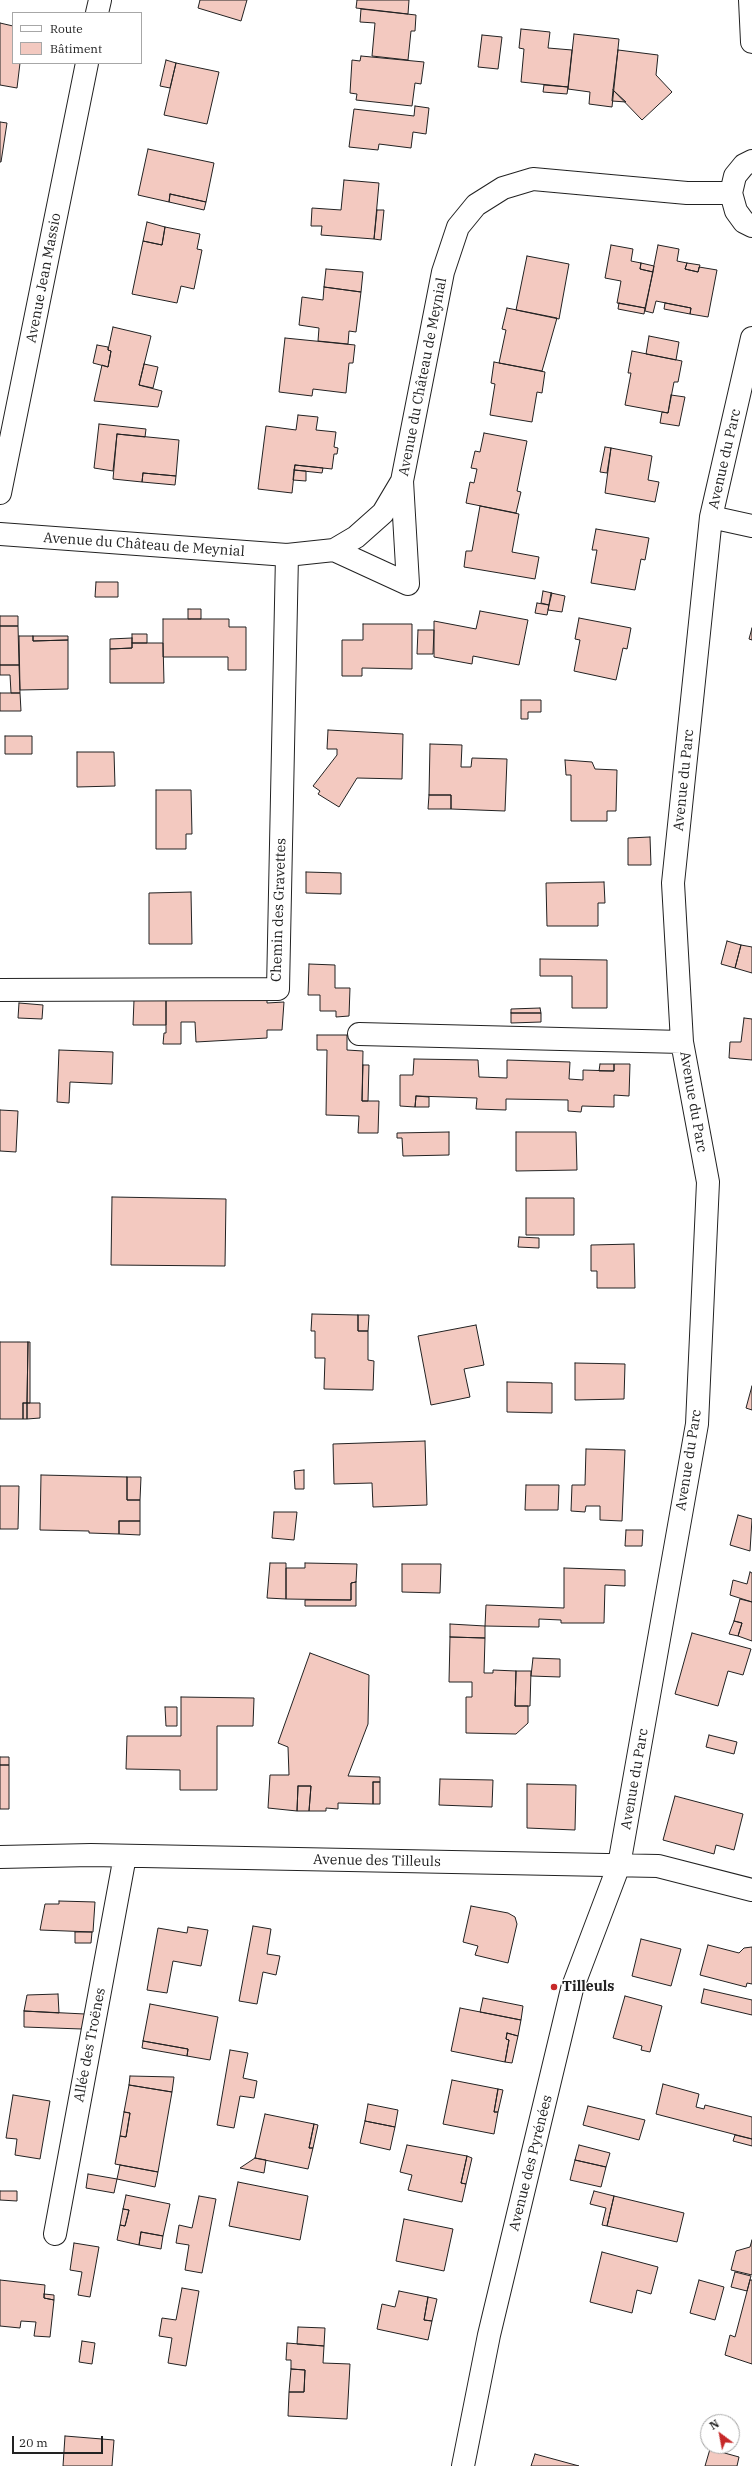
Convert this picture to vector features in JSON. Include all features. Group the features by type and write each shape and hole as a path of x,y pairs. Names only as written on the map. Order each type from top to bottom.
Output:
{"street":[{"path":"98,12 100,0"},
{"path":"750,0 752,42"},
{"name":"Avenue Jean Massio","path":"0,493 87,64"},
{"path":"752,161 744,165 735,176 731,193 736,211 744,222 752,226"},
{"name":"Avenue du Château de Meynial","path":"0,534 287,555 334,550 356,537 383,513 402,481 443,272 458,227 476,205 503,188 533,179 687,193 731,193"},
{"name":"Avenue du Parc","path":"620,1865 697,1424 708,1182 682,1042 673,883 711,517 752,338"},
{"path":"334,550 408,584 402,481"},
{"path":"711,517 752,526"},
{"name":"Chemin des Gravettes","path":"0,990 278,989 287,555"},
{"path":"359,1034 682,1042"},
{"name":"Avenue des Tilleuls","path":"0,1857 125,1856 658,1866 752,1890"},
{"name":"Allée des Troënes","path":"55,2234 125,1856"},
{"name":"Avenue des Pyrénées","path":"463,2466 489,2335 572,1989 620,1865"}],"building":[{"path":"200,0 247,0 241,21 198,8"},
{"path":"357,0 409,0 408,14 356,8"},
{"path":"361,9 416,15 415,31 411,31 408,60 372,56 375,23 360,22"},
{"path":"0,23 12,26 12,64 20,64 17,88 0,85"},
{"path":"521,29 550,32 548,48 572,50 568,87 521,82 524,49 519,48"},
{"path":"574,34 619,39 612,107 589,104 590,92 568,89"},
{"path":"482,35 502,37 498,69 478,67"},
{"path":"618,50 658,55 656,75 672,92 642,120 613,90"},
{"path":"361,56 424,62 421,84 415,83 412,106 356,100 357,94 350,93 352,60 360,61"},
{"path":"166,60 176,63 170,88 160,86"},
{"path":"176,63 219,72 207,124 164,115"},
{"path":"544,85 568,87 567,94 543,92"},
{"path":"613,90 626,102 612,101"},
{"path":"415,106 429,108 426,134 413,132 411,148 379,144 378,150 349,147 354,109 414,116"},
{"path":"0,122 7,123 1,162 0,162"},
{"path":"148,149 214,163 206,202 170,194 169,202 138,195"},
{"path":"344,180 379,183 374,239 321,235 322,226 311,226 312,208 341,210"},
{"path":"170,194 206,202 204,210 169,202"},
{"path":"377,210 384,210 381,240 374,239"},
{"path":"147,222 165,227 162,245 143,241"},
{"path":"165,227 200,234 197,249 202,250 194,289 181,286 177,303 132,294 143,241 162,245"},
{"path":"611,245 633,249 631,261 641,263 640,269 653,272 645,308 617,303 621,281 605,278"},
{"path":"658,245 679,249 677,261 687,263 685,269 698,272 699,267 717,270 708,317 690,314 691,308 656,301 653,313 645,311"},
{"path":"527,256 569,264 559,319 516,310"},
{"path":"641,263 654,266 653,272 640,269"},
{"path":"687,263 700,265 698,272 685,269"},
{"path":"326,269 363,272 361,292 324,287"},
{"path":"324,287 361,292 356,332 349,331 348,344 318,341 319,328 299,325 302,297 323,300"},
{"path":"619,303 645,308 644,314 618,309"},
{"path":"665,303 691,308 690,314 664,309"},
{"path":"507,308 557,318 542,371 499,363 506,330 502,329"},
{"path":"113,327 151,336 139,385 162,391 158,407 94,401 102,365 108,367 111,351 108,350"},
{"path":"649,336 679,342 676,360 646,354"},
{"path":"285,338 355,345 353,363 349,363 346,393 313,389 312,396 279,392"},
{"path":"97,345 108,347 108,350 111,351 108,367 93,363"},
{"path":"632,351 682,361 678,382 674,382 668,413 625,405 631,373 628,373"},
{"path":"494,362 545,372 542,393 537,392 532,422 490,415 495,384 491,383"},
{"path":"144,364 158,367 153,388 139,385"},
{"path":"671,395 685,397 679,426 660,423 662,412 668,413"},
{"path":"298,415 318,417 316,430 336,432 334,447 338,448 337,454 334,454 332,469 295,465 292,493 258,489 266,426 296,430"},
{"path":"99,424 146,429 145,437 117,434 113,471 94,468"},
{"path":"484,433 527,441 517,491 521,492 516,513 466,503 470,482 474,483 477,469 471,468 475,451 480,452"},
{"path":"117,434 179,440 176,476 143,473 142,482 113,479"},
{"path":"605,447 611,448 607,473 600,472"},
{"path":"611,448 652,456 648,480 659,482 655,502 605,493"},
{"path":"295,465 323,468 322,473 294,470"},
{"path":"294,470 306,471 306,481 293,480"},
{"path":"143,473 176,476 175,485 142,482"},
{"path":"480,506 519,514 512,552 539,557 535,579 464,567 466,551 472,551"},
{"path":"596,529 649,538 645,560 641,559 635,590 591,583 597,550 592,550"},
{"path":"96,582 118,582 118,597 95,597"},
{"path":"543,591 552,593 549,605 541,603"},
{"path":"551,593 565,596 562,612 548,610"},
{"path":"537,603 549,605 547,615 535,613"},
{"path":"188,609 201,609 201,619 188,619"},
{"path":"480,611 528,620 519,665 473,656 472,664 434,657 434,621 476,629"},
{"path":"0,616 18,616 18,626 0,626"},
{"path":"579,618 631,628 627,649 623,648 616,680 574,671 580,640 575,639"},
{"path":"163,619 229,619 229,627 246,627 246,670 228,670 228,657 163,657"},
{"path":"363,624 412,624 412,669 362,668 362,676 342,676 342,640 363,640"},
{"path":"0,626 18,626 19,665 0,665"},
{"path":"752,628 752,640 749,639"},
{"path":"418,630 434,630 433,654 417,654"},
{"path":"132,634 147,634 147,643 132,643"},
{"path":"19,636 33,636 33,641 68,640 68,689 20,690"},
{"path":"33,636 68,636 68,640 33,641"},
{"path":"132,638 132,648 110,649 110,639"},
{"path":"132,643 163,643 164,683 110,683 110,649 132,648"},
{"path":"0,665 19,665 20,693 11,693 10,675 0,675"},
{"path":"0,693 20,693 21,711 0,711"},
{"path":"521,700 541,700 541,712 528,712 528,719 521,719"},
{"path":"328,730 403,734 402,779 357,778 339,807 318,794 320,791 313,786 337,755 337,749 327,749"},
{"path":"5,736 32,736 32,754 5,754"},
{"path":"430,744 462,745 461,767 471,767 472,758 507,759 505,811 451,809 451,795 429,795"},
{"path":"77,752 114,752 115,786 77,787"},
{"path":"565,760 592,762 595,769 617,770 616,811 607,811 607,821 571,821 571,775 566,775"},
{"path":"156,790 191,790 192,834 186,834 186,849 156,849"},
{"path":"429,795 451,795 451,809 428,809"},
{"path":"650,837 651,865 628,865 628,838"},
{"path":"306,872 341,873 341,894 306,893"},
{"path":"604,882 605,903 598,903 598,926 547,926 546,883"},
{"path":"191,892 192,944 149,944 149,893"},
{"path":"727,941 741,945 735,968 721,964"},
{"path":"741,945 752,947 752,973 735,968"},
{"path":"540,959 607,960 607,1008 572,1008 572,976 540,976"},
{"path":"309,964 335,965 335,988 350,988 349,1016 336,1017 336,1011 320,1011 320,995 308,995"},
{"path":"267,999 267,1003 284,1002 282,1030 267,1030 267,1038 196,1042 195,1022 181,1022 181,1044 163,1044 164,1033 166,1033 166,1000"},
{"path":"134,1000 166,1000 166,1025 133,1025"},
{"path":"19,1003 43,1005 42,1019 18,1018"},
{"path":"540,1008 541,1013 511,1013 511,1009"},
{"path":"511,1013 541,1013 541,1022 511,1023"},
{"path":"744,1018 752,1019 752,1060 729,1058 730,1042 741,1042"},
{"path":"317,1035 347,1035 347,1050 363,1051 362,1101 379,1101 378,1133 358,1133 359,1116 326,1115 327,1050 317,1050"},
{"path":"59,1050 113,1052 112,1084 70,1082 69,1103 57,1102"},
{"path":"414,1059 478,1060 479,1077 507,1078 507,1060 570,1062 569,1079 583,1080 583,1070 614,1071 614,1064 630,1064 629,1096 614,1095 614,1107 582,1106 581,1112 568,1111 568,1100 506,1099 506,1110 476,1109 477,1098 416,1096 415,1107 400,1106 400,1075 413,1075"},
{"path":"600,1064 614,1064 614,1071 599,1071"},
{"path":"363,1065 369,1065 368,1101 362,1101"},
{"path":"416,1096 429,1097 429,1107 415,1107"},
{"path":"0,1110 18,1111 16,1152 0,1151"},
{"path":"449,1132 449,1155 403,1156 402,1138 397,1138 397,1133"},
{"path":"516,1132 576,1132 577,1170 516,1171"},
{"path":"112,1197 226,1199 225,1266 111,1265"},
{"path":"526,1198 574,1198 574,1235 526,1235"},
{"path":"519,1237 539,1238 539,1248 518,1247"},
{"path":"634,1244 635,1288 597,1288 597,1271 591,1271 591,1245"},
{"path":"312,1314 358,1315 358,1331 368,1331 368,1360 374,1361 373,1390 324,1389 325,1358 315,1358 315,1331 311,1331"},
{"path":"358,1315 369,1315 368,1331 358,1331"},
{"path":"476,1325 484,1365 464,1369 470,1397 431,1405 418,1336"},
{"path":"0,1342 28,1342 27,1403 23,1403 23,1419 0,1419"},
{"path":"28,1342 30,1342 30,1403 27,1403"},
{"path":"575,1363 625,1364 624,1399 575,1400"},
{"path":"507,1382 552,1383 552,1413 507,1412"},
{"path":"752,1386 752,1410 746,1408"},
{"path":"23,1403 27,1403 27,1419 23,1419"},
{"path":"27,1403 40,1403 40,1418 27,1419"},
{"path":"425,1441 427,1505 373,1507 372,1483 334,1484 333,1444"},
{"path":"586,1449 625,1450 622,1521 600,1520 600,1506 586,1506 585,1512 571,1511 572,1485 585,1485"},
{"path":"304,1470 304,1489 295,1489 294,1471"},
{"path":"41,1475 127,1477 127,1500 140,1500 140,1521 119,1521 119,1534 89,1533 89,1531 40,1530"},
{"path":"127,1477 141,1477 140,1500 127,1500"},
{"path":"526,1485 559,1485 558,1510 525,1510"},
{"path":"0,1486 19,1486 18,1529 0,1529"},
{"path":"274,1512 297,1512 294,1540 272,1538"},
{"path":"738,1515 752,1519 750,1551 730,1545"},
{"path":"119,1521 140,1521 140,1535 119,1534"},
{"path":"626,1530 643,1530 642,1546 625,1546"},
{"path":"270,1563 286,1563 286,1599 267,1598"},
{"path":"305,1563 357,1564 356,1582 351,1583 351,1600 286,1599 286,1568 305,1568"},
{"path":"402,1564 441,1564 440,1593 402,1592"},
{"path":"564,1568 625,1570 625,1586 605,1585 604,1623 561,1623 561,1620 539,1619 539,1627 485,1626 486,1605 564,1608"},
{"path":"750,1572 752,1573 752,1602 730,1595 733,1580 747,1584"},
{"path":"356,1582 356,1606 305,1606 305,1600 351,1600 351,1583"},
{"path":"740,1599 752,1602 752,1641 738,1636 742,1623 734,1621"},
{"path":"734,1621 742,1623 738,1636 729,1634"},
{"path":"450,1624 485,1626 485,1638 450,1637"},
{"path":"692,1633 751,1649 743,1675 728,1671 718,1706 675,1694"},
{"path":"450,1637 485,1638 484,1673 493,1673 493,1670 516,1671 515,1706 528,1706 528,1723 516,1734 466,1733 466,1697 472,1697 472,1682 449,1682"},
{"path":"310,1653 369,1675 368,1724 348,1776 380,1777 380,1782 373,1782 373,1804 338,1803 338,1809 326,1808 326,1811 309,1811 311,1786 298,1786 297,1811 268,1808 270,1775 289,1775 288,1747 278,1743"},
{"path":"533,1658 560,1659 560,1677 531,1676"},
{"path":"516,1671 531,1671 530,1706 515,1706"},
{"path":"181,1697 254,1698 253,1726 217,1726 217,1790 180,1790 180,1770 126,1769 127,1736 181,1736"},
{"path":"165,1707 177,1707 177,1726 166,1726"},
{"path":"709,1735 737,1742 734,1754 706,1747"},
{"path":"0,1757 9,1757 9,1765 0,1765"},
{"path":"0,1765 9,1765 9,1809 0,1809"},
{"path":"440,1779 493,1780 492,1807 439,1805"},
{"path":"373,1782 380,1782 380,1804 373,1804"},
{"path":"527,1784 576,1785 575,1830 527,1828"},
{"path":"298,1786 311,1786 309,1811 297,1811"},
{"path":"675,1796 743,1814 734,1850 716,1845 714,1854 663,1840"},
{"path":"59,1901 95,1902 93,1932 40,1930 45,1904 59,1904"},
{"path":"471,1906 508,1913 515,1917 517,1924 508,1963 475,1955 478,1946 463,1942"},
{"path":"253,1926 271,1929 267,1954 280,1956 276,1975 263,1972 257,2004 239,2001"},
{"path":"188,1927 208,1930 201,1966 173,1961 167,1993 147,1990 158,1928 187,1933"},
{"path":"75,1932 92,1932 91,1943 75,1943"},
{"path":"641,1939 681,1949 671,1986 632,1976"},
{"path":"708,1945 739,1953 744,1948 752,1947 752,1984 747,1983 746,1987 700,1975"},
{"path":"704,1989 752,2000 752,2015 701,2003"},
{"path":"58,1994 59,2013 24,2011 27,1995"},
{"path":"625,1996 662,2006 650,2052 641,2050 642,2046 613,2038"},
{"path":"483,1998 523,2006 521,2020 480,2012"},
{"path":"150,2004 218,2017 210,2060 187,2056 188,2049 143,2041"},
{"path":"460,2008 521,2020 518,2036 507,2033 506,2039 509,2040 505,2062 451,2051"},
{"path":"24,2011 85,2014 82,2029 24,2027"},
{"path":"507,2033 518,2036 512,2063 505,2062 509,2040 506,2039"},
{"path":"143,2041 188,2049 187,2056 142,2048"},
{"path":"230,2050 248,2053 243,2078 257,2081 254,2098 240,2096 234,2128 217,2125"},
{"path":"130,2076 174,2077 172,2092 129,2085"},
{"path":"452,2080 498,2089 494,2112 498,2112 494,2134 443,2124"},
{"path":"663,2084 699,2094 696,2107 704,2109 705,2105 752,2117 752,2139 656,2114"},
{"path":"129,2085 172,2092 158,2172 115,2164 120,2136 126,2137 130,2113 124,2112"},
{"path":"498,2089 503,2090 498,2112 494,2112"},
{"path":"13,2095 50,2101 40,2159 15,2155 17,2139 6,2138"},
{"path":"368,2104 398,2110 395,2127 365,2121"},
{"path":"588,2106 645,2120 639,2140 583,2125"},
{"path":"124,2112 130,2113 126,2137 120,2136"},
{"path":"265,2114 314,2124 309,2148 313,2148 308,2169 255,2158"},
{"path":"365,2121 395,2127 390,2150 360,2143"},
{"path":"314,2124 318,2125 313,2148 309,2148"},
{"path":"735,2135 752,2139 752,2146 733,2141"},
{"path":"407,2145 467,2156 461,2183 466,2184 462,2202 408,2190 412,2175 400,2172"},
{"path":"579,2145 610,2153 606,2167 575,2160"},
{"path":"467,2156 472,2158 466,2184 461,2183"},
{"path":"255,2158 266,2160 264,2173 240,2168"},
{"path":"575,2160 606,2167 601,2187 570,2180"},
{"path":"120,2165 158,2172 155,2187 117,2179"},
{"path":"88,2174 117,2179 114,2193 86,2188"},
{"path":"238,2182 308,2196 300,2240 229,2226"},
{"path":"0,2191 17,2191 17,2201 0,2200"},
{"path":"594,2191 614,2196 607,2226 602,2225 606,2208 590,2204"},
{"path":"126,2195 170,2204 163,2236 141,2232 139,2245 117,2240 120,2225 125,2226 129,2210 123,2209"},
{"path":"199,2196 216,2199 202,2273 185,2270 189,2245 176,2243 179,2225 192,2228"},
{"path":"614,2196 684,2213 677,2242 607,2226"},
{"path":"123,2209 129,2210 125,2226 120,2225"},
{"path":"404,2219 453,2229 444,2271 396,2261"},
{"path":"141,2232 163,2236 161,2249 139,2245"},
{"path":"752,2240 752,2275 731,2270 736,2251 750,2247"},
{"path":"74,2243 99,2247 90,2297 78,2295 82,2272 70,2270"},
{"path":"602,2252 658,2267 651,2294 637,2290 632,2313 590,2302"},
{"path":"735,2272 751,2276 747,2291 731,2287"},
{"path":"0,2280 45,2285 44,2298 54,2300 50,2337 34,2336 36,2322 21,2321 20,2328 0,2326"},
{"path":"699,2280 724,2287 715,2320 690,2313"},
{"path":"750,2280 752,2280 752,2364 725,2355 730,2335 735,2337"},
{"path":"182,2288 199,2291 186,2366 168,2363 172,2338 159,2336 162,2318 176,2320"},
{"path":"399,2291 428,2297 424,2320 432,2321 428,2340 377,2329 382,2304 395,2307"},
{"path":"44,2294 54,2295 54,2300 44,2298"},
{"path":"428,2297 437,2299 432,2321 424,2320"},
{"path":"298,2327 325,2328 324,2346 297,2344"},
{"path":"82,2341 95,2343 92,2364 79,2362"},
{"path":"287,2343 324,2346 323,2363 350,2364 347,2419 288,2416 289,2392 304,2392 305,2370 291,2369 291,2360 286,2360"},
{"path":"291,2369 305,2370 304,2392 289,2392"},
{"path":"65,2436 114,2440 112,2466 63,2466"},
{"path":"535,2454 579,2466 531,2466"},
{"path":"709,2454 728,2454 739,2457 737,2466 705,2466"}],"place":[{"name":"Tilleuls","path":"554,1987"}]}
